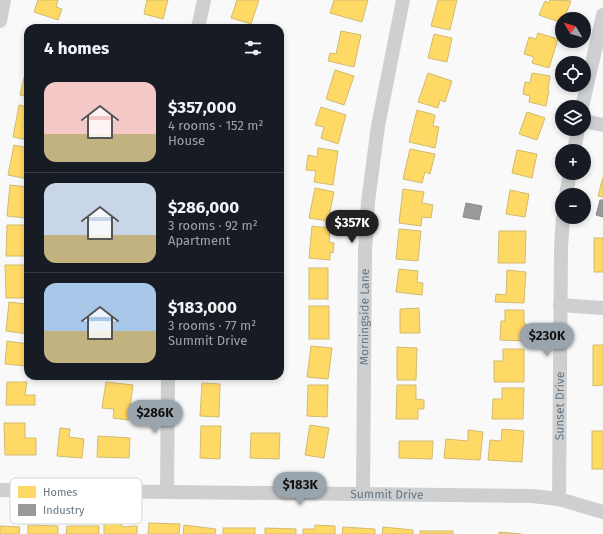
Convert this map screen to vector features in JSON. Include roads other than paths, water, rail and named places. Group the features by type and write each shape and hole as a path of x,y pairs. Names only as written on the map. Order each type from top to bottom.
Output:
{"street":[{"path":"0,20 4,0"},
{"path":"199,24 204,0"},
{"name":"Morningside Lane","path":"363,494 365,250 368,202 376,140 403,0"},
{"path":"584,100 603,16"},
{"path":"591,122 603,125"},
{"name":"Sunset Drive","path":"559,499 560,305 563,224"},
{"path":"560,305 603,308"},
{"path":"167,492 168,380"},
{"name":"Summit Drive","path":"0,490 10,490"},
{"name":"Summit Drive","path":"142,492 532,496 559,499 603,512"}]}
